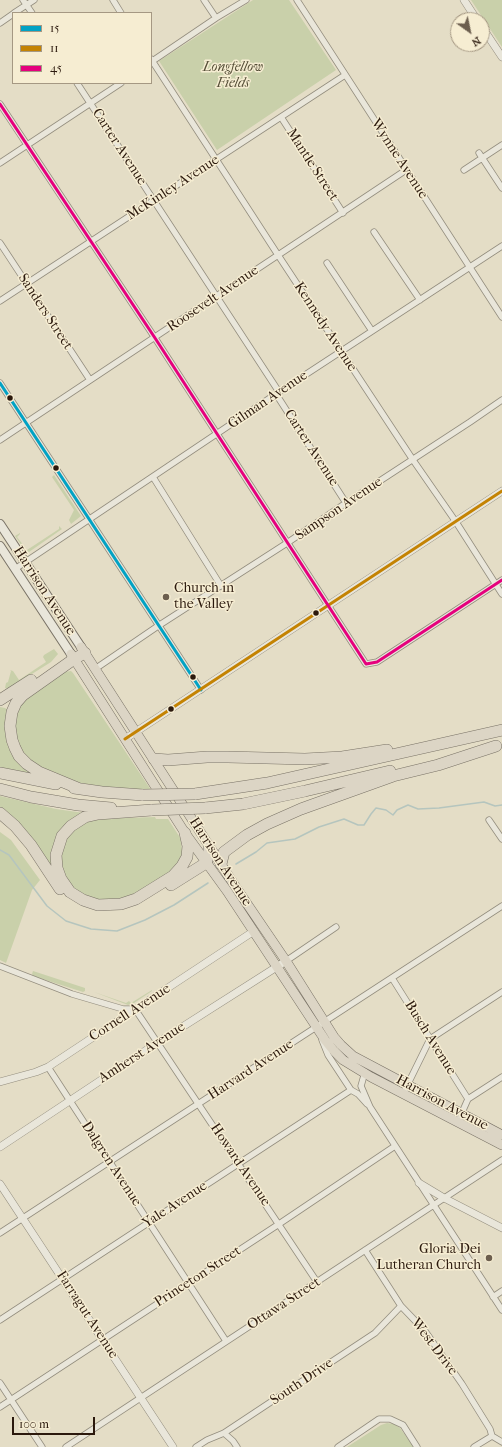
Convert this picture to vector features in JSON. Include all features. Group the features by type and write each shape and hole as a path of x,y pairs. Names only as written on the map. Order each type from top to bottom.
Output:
{"highway":[{"path":"0,700 83,650"},
{"path":"72,657 23,695 16,703 12,712 10,726 15,748 19,756 27,764 39,772 80,789"},
{"path":"0,773 7,776 80,789 143,796 195,794 267,783 502,730"},
{"path":"154,759 168,760 228,757 305,759 440,745"},
{"path":"185,833 188,846 187,857 182,866 173,876 136,899 121,904 98,905 83,900 70,892 61,879 57,868 56,855 62,836 70,826 84,817 98,814 205,808 243,804 305,791 499,745"},
{"path":"221,864 224,852 246,835 301,809 394,776 438,765 499,745"},
{"path":"0,789 30,797 78,805 152,810"},
{"path":"0,813 15,826 31,845 54,881 66,896 78,906 89,910 112,912 140,904 206,863 210,846"}],"main road":[{"name":"Harrison Avenue","path":"0,524 221,864 286,960 334,1036 350,1054 369,1064 406,1090"},
{"name":"Harrison Avenue","path":"0,546 185,833 227,891 316,1027 334,1051 343,1060 365,1074 406,1090 460,1118 502,1145"},
{"name":"Harrison Avenue","path":"460,1118 502,1135"}],"street":[{"path":"16,12 25,2 34,0"},
{"path":"113,0 120,12"},
{"path":"204,0 216,18"},
{"path":"152,60 246,0"},
{"name":"Wynne Avenue","path":"297,0 502,317"},
{"path":"464,0 472,12"},
{"path":"25,2 31,12"},
{"path":"0,23 12,15"},
{"path":"490,39 502,58"},
{"name":"Kennedy Avenue","path":"152,63 502,594"},
{"name":"McKinley Avenue","path":"0,301 345,75"},
{"name":"Carter Avenue","path":"78,84 154,200 346,503"},
{"path":"0,162 120,84"},
{"path":"0,104 155,338 366,664 377,662 502,580"},
{"name":"Mantle Street","path":"281,117 343,213"},
{"path":"464,170 481,156 502,145"},
{"path":"481,156 502,188"},
{"name":"Roosevelt Avenue","path":"0,440 406,170"},
{"path":"374,232 420,300"},
{"name":"Sanders Street","path":"0,243 90,380"},
{"name":"Gilman Avenue","path":"15,569 277,393 502,246"},
{"path":"327,263 372,331"},
{"path":"0,382 201,690"},
{"name":"Sampson Avenue","path":"95,669 502,400"},
{"path":"153,477 221,586"},
{"path":"125,739 502,491"},
{"path":"490,820 502,840"},
{"name":"Harvard Avenue","path":"0,1234 502,906"},
{"path":"286,960 336,927"},
{"name":"Cornell Avenue","path":"0,1082 48,1067 254,931"},
{"name":"Amherst Avenue","path":"0,1146 286,960"},
{"path":"0,966 72,994 123,1009 135,1009"},
{"name":"Busch Avenue","path":"392,978 468,1099"},
{"path":"406,1090 430,1039 502,992"},
{"name":"Howard Avenue","path":"135,1009 317,1282"},
{"path":"316,1027 328,1055 351,1090 358,1094 370,1107"},
{"path":"369,1064 361,1086 370,1107 502,1310"},
{"name":"Dalgren Avenue","path":"48,1067 226,1341"},
{"path":"460,1118 468,1099 502,1077"},
{"name":"Yale Avenue","path":"0,1320 351,1090"},
{"name":"Princeton Street","path":"0,1407 395,1146"},
{"name":"Ottawa Street","path":"66,1447 502,1160"},
{"path":"419,1183 444,1198 502,1228"},
{"name":"Farragut Avenue","path":"0,1184 173,1447"},
{"name":"West Drive","path":"365,1250 401,1306 425,1331 462,1384 490,1429 492,1436"},
{"path":"493,1297 502,1291"},
{"name":"South Drive","path":"196,1447 207,1440 224,1434 375,1333 401,1306"},
{"path":"0,1383 42,1447"},
{"path":"338,1447 379,1419 390,1419 403,1425 418,1447"},
{"path":"224,1434 233,1441 237,1447"},
{"path":"474,1447 492,1436 502,1442"}],"green space":[{"name":"Longfellow Fields","path":"253,0 289,0 336,70 217,150 159,61"},
{"path":"471,0 502,0 502,47 490,29 490,12 479,12"},
{"path":"54,475 81,516 71,524 69,520 74,510 52,477"},
{"path":"59,526 62,529 29,552 24,549 15,536 20,533 17,537 27,550 59,529"},
{"path":"54,649 58,654 51,662 8,689 5,688 6,683 8,682 10,670 13,671 19,680 46,662 43,657 44,655"},
{"path":"71,671 151,790 139,791 138,789 133,791 66,780 26,761 13,734 13,723 21,703 64,672"},
{"path":"0,707 8,710 5,718 5,733 11,754 22,767 33,775 0,768"},
{"path":"0,796 56,809 84,813 71,821 50,865 0,808"},
{"path":"155,817 156,819 168,819 181,839 183,853 175,869 127,899 90,901 67,884 60,860 68,835 81,824 96,819"},
{"path":"0,832 11,840 40,880 32,890 6,963 0,960"},
{"path":"33,971 85,988 85,991 83,992 33,976"},
{"path":"152,990 134,1003 128,1005 94,992 126,1003 129,1001 131,1003"},
{"path":"387,1423 394,1424 400,1428 414,1447 347,1447 381,1425"}],"waterway":[{"path":"236,864 256,852 267,843 295,839 319,827 344,819 358,825 364,825 376,808 386,810 393,815 397,810 408,805 418,809 439,808 484,802 495,806 502,805"},
{"path":"0,850 9,855 47,906 66,921 91,929 117,931 145,920 174,905 208,883"}],"transit line":[{"name":"45","path":"0,104 155,338 366,664 377,662 502,580"},
{"name":"15","path":"0,383 201,690"},
{"name":"11","path":"125,739 502,491"}],"place":[{"name":"Church in the Valley","path":"166,597"},
{"name":"Gloria Dei Lutheran Church","path":"489,1258"}]}
